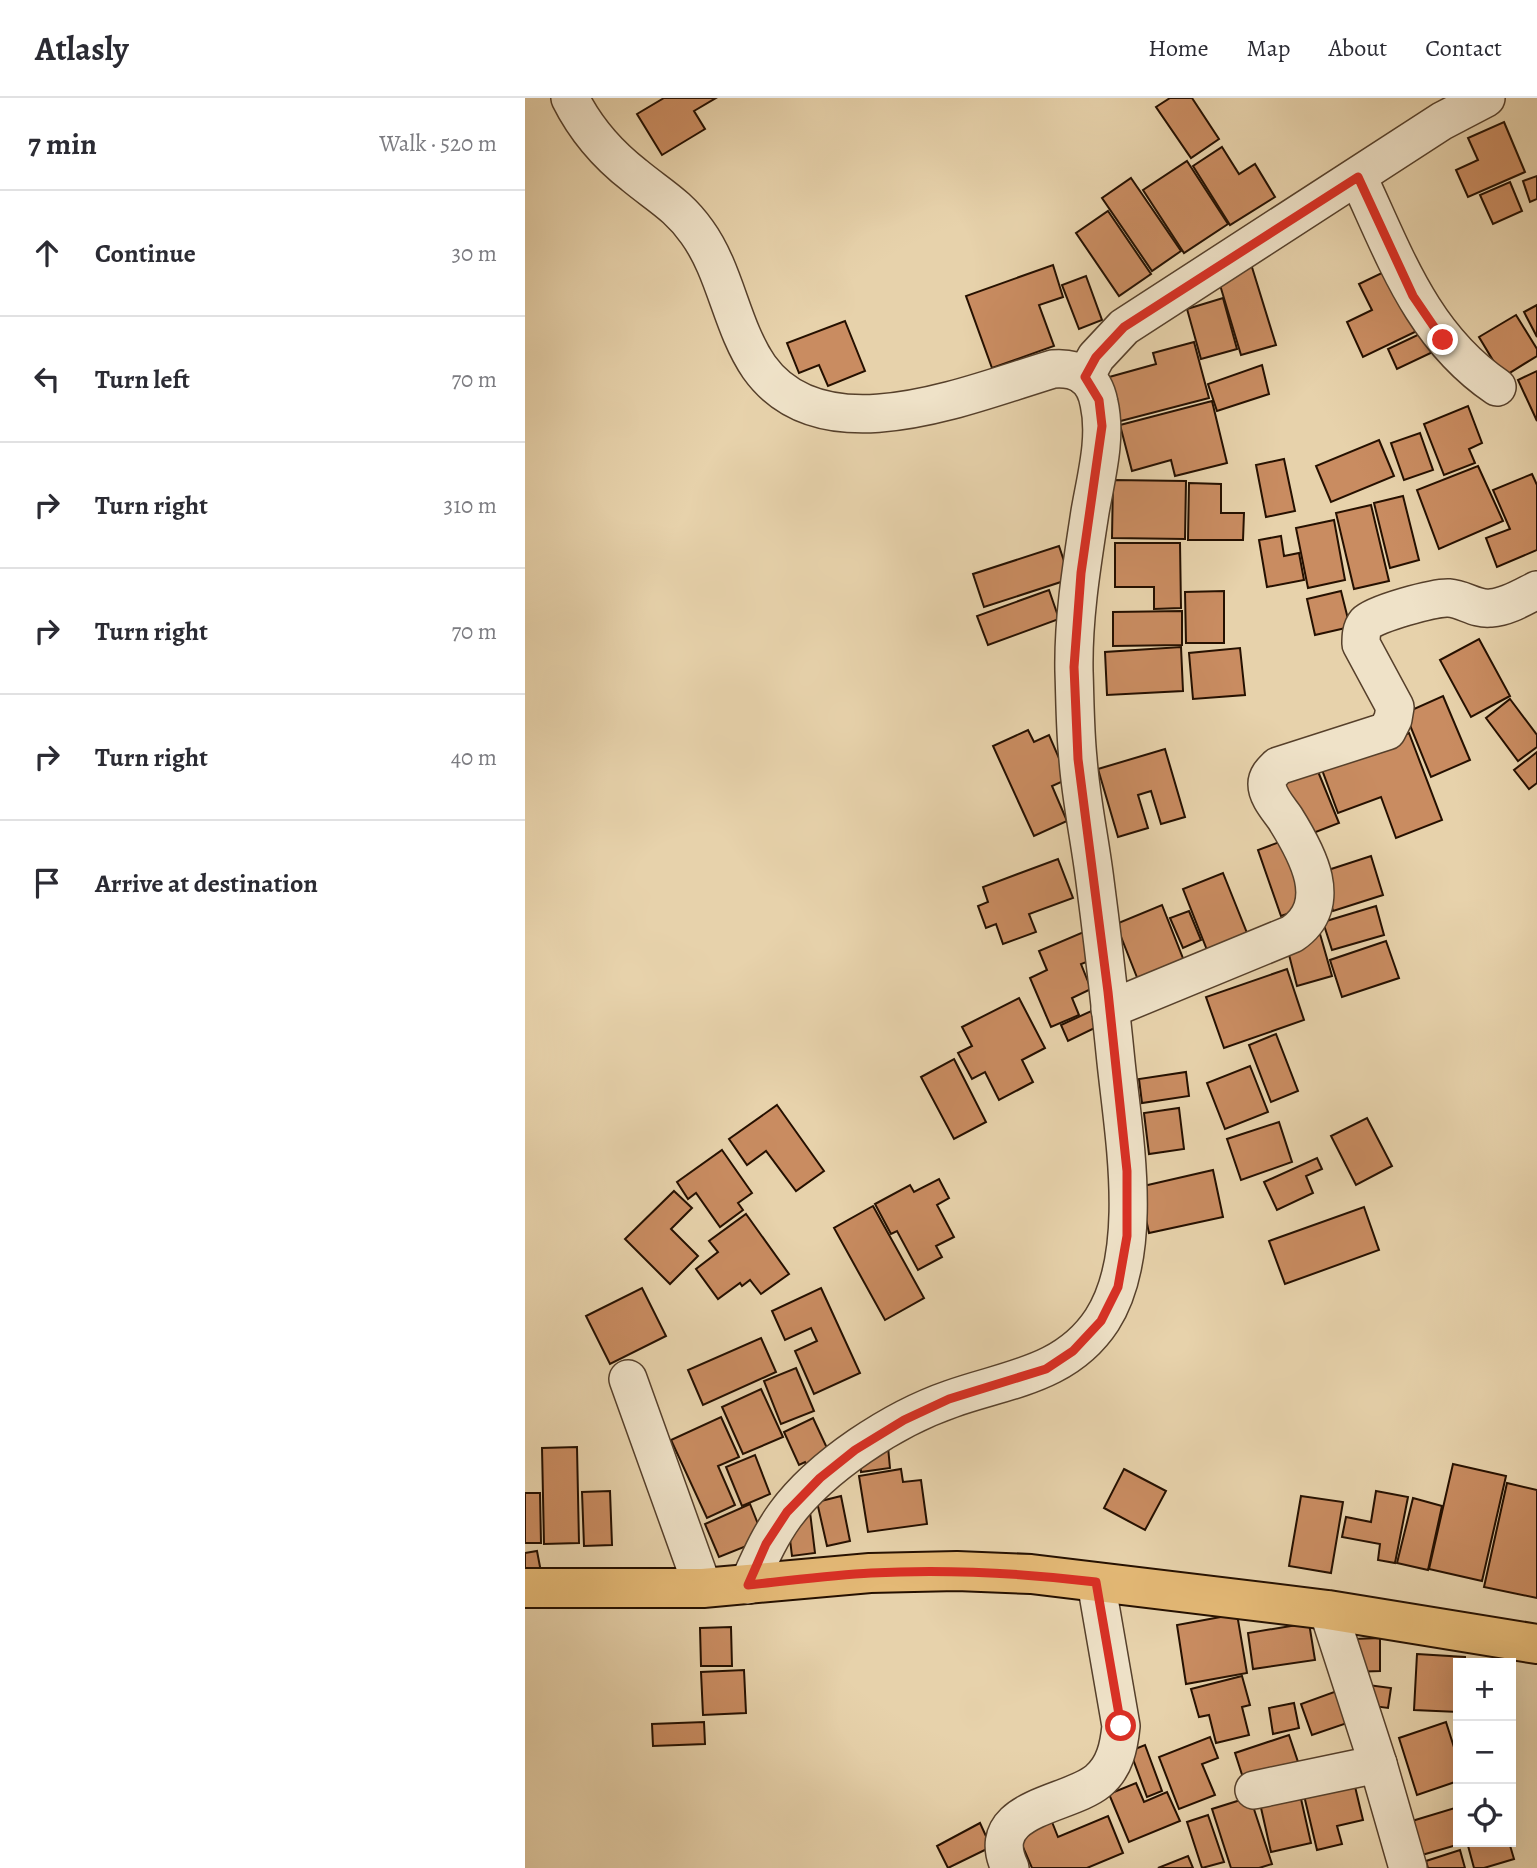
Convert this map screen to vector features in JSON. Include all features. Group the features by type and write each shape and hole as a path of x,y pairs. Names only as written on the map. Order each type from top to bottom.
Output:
{"main road":[{"path":"525,1588 703,1588 870,1573 1031,1574 1328,1609 1537,1644"}],"street":[{"path":"570,98 595,138 634,176 668,200 709,248 745,340 759,366 779,388 796,400 828,412 878,415 946,400 1052,369 1075,370 1085,377 1099,400 1102,426 1081,573 1074,667 1078,759 1110,1009 1127,1171 1127,1236 1118,1287 1101,1321 1073,1351 1046,1369 949,1399 904,1420 855,1450 820,1478 787,1512 766,1544 748,1585"},
{"path":"1085,377 1096,357 1124,327 1443,121 1486,98"},
{"path":"1358,177 1413,296 1443,340 1475,372 1497,387"},
{"path":"1110,1009 1292,933 1303,926 1311,915 1316,902 1315,882 1295,834 1271,796 1267,787 1268,778 1278,766 1387,731 1395,707 1361,644 1360,634 1365,624 1374,617 1436,599 1449,598 1488,609 1501,607 1537,590"},
{"path":"628,1379 703,1588"},
{"path":"1010,1868 1004,1843 1012,1826 1034,1810 1097,1781 1112,1764 1119,1746 1121,1726 1096,1582"},
{"path":"1328,1609 1408,1868"},
{"path":"1254,1790 1378,1764"}],"building":[{"path":"664,98 716,98 694,111 705,129 662,155 637,114"},
{"path":"1170,98 1192,98 1219,139 1191,158 1156,107"},
{"path":"1504,122 1525,172 1468,197 1456,170 1478,160 1468,138"},
{"path":"1222,147 1239,174 1255,164 1275,197 1230,225 1193,166"},
{"path":"1187,161 1228,224 1184,253 1143,190"},
{"path":"1537,176 1537,199 1530,202 1523,181"},
{"path":"1131,178 1181,251 1152,271 1102,198"},
{"path":"1510,182 1522,211 1493,224 1480,195"},
{"path":"1108,211 1151,274 1119,296 1076,233"},
{"path":"1251,264 1276,345 1241,355 1217,275"},
{"path":"1053,265 1063,297 1039,305 1054,346 992,368 966,296"},
{"path":"1390,269 1419,330 1363,357 1347,322 1372,310 1359,284"},
{"path":"1086,276 1102,320 1079,329 1062,285"},
{"path":"1223,298 1237,349 1201,359 1187,309"},
{"path":"1537,305 1537,337 1524,312"},
{"path":"1516,315 1537,349 1537,356 1503,377 1479,337"},
{"path":"845,321 865,371 828,386 819,365 799,373 787,343"},
{"path":"1428,330 1437,350 1397,369 1388,349"},
{"path":"1194,342 1209,398 1113,423 1102,379 1156,364 1153,353"},
{"path":"1262,365 1269,394 1217,411 1208,384"},
{"path":"1537,371 1537,421 1518,380"},
{"path":"1212,401 1227,463 1175,476 1171,460 1132,471 1120,425"},
{"path":"1468,406 1482,443 1469,449 1475,463 1444,475 1424,424"},
{"path":"1420,433 1433,470 1404,480 1391,443"},
{"path":"1379,440 1394,476 1331,502 1316,466"},
{"path":"1284,459 1295,511 1266,517 1256,465"},
{"path":"1478,466 1503,521 1439,549 1417,490"},
{"path":"1532,474 1537,485 1537,550 1497,567 1486,538 1510,529 1493,490"},
{"path":"1113,480 1186,481 1185,539 1112,538"},
{"path":"1189,483 1221,484 1221,513 1244,513 1243,540 1188,540"},
{"path":"1403,496 1419,560 1390,568 1374,503"},
{"path":"1371,505 1389,581 1354,589 1336,513"},
{"path":"1334,520 1345,580 1308,588 1296,528"},
{"path":"1281,536 1284,556 1299,553 1304,580 1267,587 1259,540"},
{"path":"1115,543 1180,543 1181,608 1154,609 1154,587 1115,587"},
{"path":"1059,546 1070,579 984,607 973,574"},
{"path":"1049,590 1059,619 988,645 977,616"},
{"path":"1224,591 1224,643 1186,643 1185,592"},
{"path":"1341,591 1350,627 1315,635 1307,599"},
{"path":"1182,611 1182,645 1113,646 1113,612"},
{"path":"1479,639 1510,696 1471,717 1440,660"},
{"path":"1181,647 1183,691 1107,695 1105,652"},
{"path":"1240,648 1245,695 1193,699 1189,653"},
{"path":"1443,696 1470,760 1431,777 1405,713"},
{"path":"1510,699 1537,735 1537,747 1518,761 1486,718"},
{"path":"1028,730 1034,742 1049,735 1068,779 1052,786 1067,821 1034,836 993,746"},
{"path":"1409,733 1442,820 1396,838 1381,797 1338,813 1321,767"},
{"path":"1165,749 1185,817 1161,824 1151,791 1138,795 1148,828 1118,837 1098,769"},
{"path":"1537,752 1537,783 1529,789 1514,770"},
{"path":"1317,769 1339,823 1308,835 1274,785"},
{"path":"1285,840 1308,907 1281,916 1258,850"},
{"path":"1371,856 1383,895 1333,911 1322,872"},
{"path":"1058,859 1073,898 1029,914 1036,932 1003,944 996,924 986,928 978,906 988,902 983,887"},
{"path":"1223,873 1247,933 1207,950 1183,889"},
{"path":"1162,905 1186,966 1140,985 1116,924"},
{"path":"1376,906 1384,935 1332,950 1323,922"},
{"path":"1189,911 1201,940 1183,948 1170,918"},
{"path":"1086,931 1097,958 1081,964 1091,989 1072,998 1079,1015 1051,1027 1030,978 1047,970 1039,951"},
{"path":"1320,934 1332,976 1297,986 1286,943"},
{"path":"1386,941 1399,978 1342,997 1330,960"},
{"path":"1287,969 1304,1020 1224,1048 1206,997"},
{"path":"1019,998 1045,1048 1022,1060 1033,1082 999,1100 985,1072 972,1079 958,1053 972,1046 962,1027"},
{"path":"1100,1007 1107,1022 1068,1041 1061,1025"},
{"path":"1276,1034 1298,1091 1271,1102 1249,1045"},
{"path":"954,1059 986,1122 954,1139 921,1077"},
{"path":"1250,1066 1268,1112 1225,1129 1207,1083"},
{"path":"1186,1072 1189,1096 1142,1103 1139,1079"},
{"path":"777,1105 824,1171 796,1191 766,1151 747,1165 729,1139"},
{"path":"1179,1108 1184,1149 1149,1154 1144,1113"},
{"path":"1367,1118 1392,1166 1356,1185 1331,1136"},
{"path":"1279,1122 1292,1162 1241,1180 1227,1139"},
{"path":"722,1150 752,1193 738,1203 743,1210 720,1227 696,1193 688,1199 677,1182"},
{"path":"1317,1158 1322,1169 1306,1176 1313,1193 1277,1210 1264,1182"},
{"path":"1213,1170 1223,1217 1149,1233 1139,1187"},
{"path":"939,1179 949,1198 937,1205 954,1237 936,1246 942,1257 918,1270 897,1231 891,1234 875,1204 910,1185 914,1192"},
{"path":"674,1191 692,1208 671,1229 698,1256 670,1284 625,1239"},
{"path":"873,1206 924,1298 885,1320 834,1228"},
{"path":"1364,1207 1379,1250 1285,1284 1269,1241"},
{"path":"746,1214 789,1274 761,1294 750,1280 742,1286 740,1283 718,1299 696,1269 718,1252 709,1241"},
{"path":"642,1288 666,1336 610,1364 586,1316"},
{"path":"821,1288 860,1373 814,1394 795,1351 817,1341 811,1328 785,1340 772,1311"},
{"path":"761,1338 776,1372 703,1405 688,1370"},
{"path":"796,1368 814,1411 781,1424 764,1381"},
{"path":"761,1389 783,1437 743,1454 722,1407"},
{"path":"721,1417 739,1457 718,1466 735,1505 707,1518 671,1440"},
{"path":"813,1418 834,1463 811,1475 805,1462 799,1465 784,1432"},
{"path":"577,1447 579,1543 544,1544 542,1448"},
{"path":"888,1447 890,1468 861,1472 859,1450"},
{"path":"755,1455 770,1494 742,1506 726,1467"},
{"path":"1453,1464 1506,1476 1482,1581 1429,1569"},
{"path":"901,1469 903,1482 921,1480 927,1524 868,1532 859,1476"},
{"path":"1124,1469 1166,1491 1145,1530 1104,1508"},
{"path":"1507,1483 1537,1490 1537,1598 1484,1587"},
{"path":"610,1491 612,1545 584,1546 582,1492"},
{"path":"1376,1491 1408,1497 1395,1563 1378,1560 1380,1544 1342,1537 1346,1517 1371,1522"},
{"path":"525,1493 540,1493 541,1543 525,1543"},
{"path":"841,1496 850,1541 827,1546 817,1502"},
{"path":"1301,1496 1343,1502 1331,1573 1289,1566"},
{"path":"1413,1498 1442,1506 1428,1570 1397,1563"},
{"path":"750,1504 764,1539 719,1557 705,1524"},
{"path":"810,1512 815,1553 792,1556 787,1515"},
{"path":"537,1551 541,1572 525,1575 525,1553"},
{"path":"1237,1614 1247,1673 1186,1684 1177,1625"},
{"path":"1309,1623 1315,1660 1253,1669 1248,1633"},
{"path":"731,1627 732,1666 701,1666 700,1628"},
{"path":"1380,1638 1380,1671 1353,1672 1353,1639"},
{"path":"1417,1654 1465,1657 1453,1658 1453,1712 1414,1710"},
{"path":"744,1670 746,1713 703,1715 701,1672"},
{"path":"1242,1676 1250,1705 1242,1707 1249,1735 1216,1743 1209,1715 1199,1717 1191,1689"},
{"path":"1368,1685 1391,1688 1388,1708 1365,1705"},
{"path":"1348,1687 1359,1719 1312,1735 1301,1704"},
{"path":"1294,1703 1299,1728 1273,1734 1269,1708"},
{"path":"704,1722 705,1744 653,1746 652,1724"},
{"path":"1446,1722 1453,1744 1453,1783 1417,1795 1399,1738"},
{"path":"1289,1735 1299,1765 1245,1784 1235,1753"},
{"path":"1210,1737 1218,1758 1202,1764 1215,1795 1179,1809 1159,1757"},
{"path":"1145,1745 1162,1791 1147,1797 1130,1751"},
{"path":"1352,1774 1363,1820 1337,1826 1342,1844 1317,1850 1302,1787"},
{"path":"1136,1783 1144,1802 1167,1792 1180,1821 1129,1842 1109,1794"},
{"path":"1299,1790 1311,1843 1271,1852 1259,1799"},
{"path":"1250,1797 1272,1864 1259,1868 1231,1868 1212,1809"},
{"path":"1453,1809 1453,1846 1422,1855 1412,1821"},
{"path":"1208,1815 1224,1862 1202,1868 1187,1822"},
{"path":"1108,1816 1123,1853 1087,1868 1032,1868 1016,1831 1050,1817 1058,1837"},
{"path":"980,1823 991,1847 948,1868 937,1846"},
{"path":"1468,1847 1510,1847 1514,1859 1484,1868 1474,1868"},
{"path":"1460,1850 1465,1868 1428,1868 1426,1861"},
{"path":"1188,1856 1193,1868 1158,1868"}],"route":[{"path":"1121,1726 1096,1582 1031,1574 957,1572 870,1573 748,1585 766,1544 787,1512 820,1478 855,1450 904,1420 949,1399 1046,1369 1073,1351 1101,1321 1118,1287 1127,1236 1127,1171 1095,880 1078,759 1074,667 1081,573 1102,426 1099,400 1085,377 1096,357 1124,327 1358,177 1413,296 1443,340"}]}
